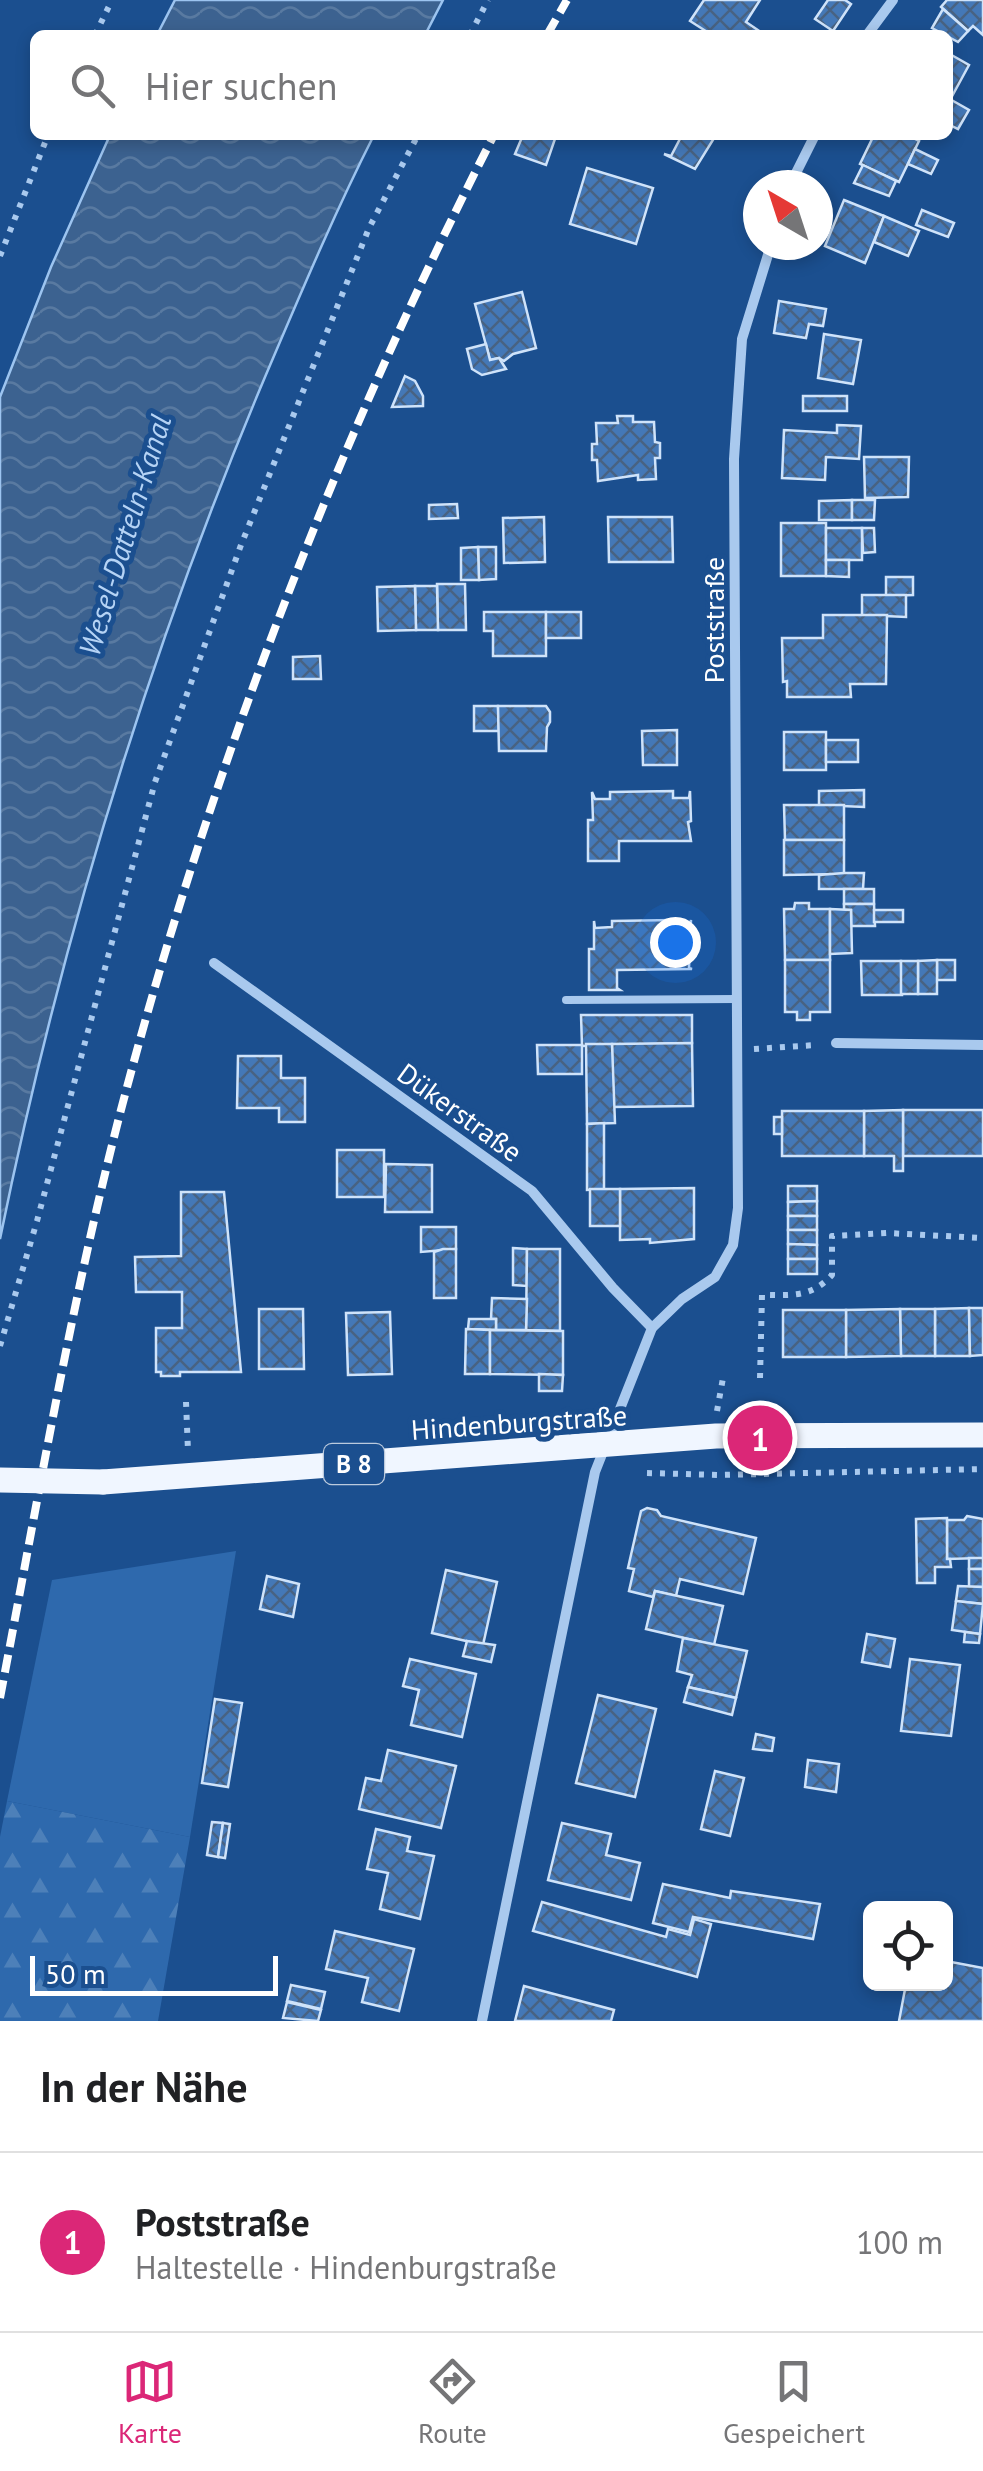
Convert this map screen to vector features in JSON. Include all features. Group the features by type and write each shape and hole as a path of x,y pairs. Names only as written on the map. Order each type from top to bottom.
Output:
{"main road":[{"name":"Hindenburgstraße","path":"0,1480 103,1482 716,1436 983,1434"}],"street":[{"path":"871,30 893,0"},
{"path":"798,170 812,140"},
{"name":"Poststraße","path":"482,2021 595,1472 652,1328 682,1299 715,1276 734,1245 738,1208 738,1050 734,460 742,340 766,260"},
{"name":"Dükerstraße","path":"214,963 532,1192 652,1328"},
{"path":"836,1044 983,1045"}],"lane":[{"path":"566,1000 737,999"}],"path":[{"path":"97,30 112,0"},
{"path":"473,30 488,0"},
{"path":"0,256 46,140"},
{"path":"0,1346 155,782 241,545 362,246 415,140"},
{"path":"738,1050 836,1044"},
{"path":"760,1378 762,1295 804,1295 824,1285 832,1276 832,1236 887,1233 983,1238"},
{"path":"186,1402 188,1452"},
{"path":"595,1472 718,1475 983,1469"}],"green space":[{"path":"236,1551 190,1837 7,1801 52,1580"},
{"path":"7,1801 190,1837 158,2021 0,2021 0,1837"}],"water":[{"path":"175,0 443,0 428,30 160,30"},
{"name":"Wesel-Datteln-Kanal","path":"108,140 372,140 331,225 222,481 146,694 79,910 0,1239 0,397 51,267"}],"building":[{"path":"704,0 760,0 746,22 758,30 704,30 690,21"},
{"path":"828,0 851,4 834,30 815,19"},
{"path":"947,0 983,0 983,35 973,26 968,31 941,7"},
{"path":"943,9 968,31 958,42 953,39 953,30 932,28"},
{"path":"953,56 969,65 953,94"},
{"path":"953,101 969,110 958,129 953,126"},
{"path":"521,140 555,140 546,165 515,154"},
{"path":"679,140 713,140 695,169 664,154 671,156"},
{"path":"872,140 919,141 899,182 860,164"},
{"path":"915,149 938,160 931,174 908,164"},
{"path":"863,165 896,181 889,196 854,183"},
{"path":"587,168 653,188 636,244 570,224"},
{"path":"844,200 884,216 865,263 833,249 833,227"},
{"path":"922,210 954,223 948,237 916,225"},
{"path":"884,216 919,231 908,256 874,242"},
{"path":"522,292 536,348 513,354 504,361 490,360 475,304"},
{"path":"779,301 826,309 823,326 809,324 806,338 774,333"},
{"path":"824,334 861,340 853,384 818,378"},
{"path":"486,344 490,360 499,358 506,369 482,375 472,369 467,349"},
{"path":"405,376 415,381 423,396 423,406 392,407"},
{"path":"803,396 847,396 847,411 803,411"},
{"path":"617,416 633,416 633,422 654,422 655,442 660,443 660,458 655,458 656,479 638,480 638,475 598,481 597,460 592,460 592,444 597,444 596,423 618,423"},
{"path":"837,425 861,426 859,459 826,457 825,480 782,478 784,430 837,433"},
{"path":"864,457 909,457 908,497 865,498"},
{"path":"852,500 852,520 819,520 819,501"},
{"path":"852,500 875,500 874,520 852,520"},
{"path":"457,504 458,518 429,519 429,505"},
{"path":"544,517 545,562 504,563 503,518"},
{"path":"608,517 672,517 673,562 609,562"},
{"path":"781,523 826,523 826,576 781,576"},
{"path":"826,528 862,528 862,560 826,560"},
{"path":"862,528 874,528 875,552 863,553"},
{"path":"478,547 496,547 496,579 479,580"},
{"path":"478,547 479,580 461,580 461,548"},
{"path":"826,560 849,560 849,577 826,576"},
{"path":"886,577 913,577 913,595 886,596"},
{"path":"437,584 465,584 466,630 438,630"},
{"path":"415,586 437,586 438,630 416,630"},
{"path":"415,586 416,630 378,631 377,587"},
{"path":"862,595 906,595 906,617 862,615"},
{"path":"484,612 546,612 546,656 493,656 493,631 484,631"},
{"path":"546,612 581,612 581,638 546,638"},
{"path":"823,615 887,615 886,684 850,684 851,697 787,697 782,638 823,638"},
{"path":"320,656 321,679 293,679 293,657"},
{"path":"474,706 498,706 499,731 474,731"},
{"path":"498,706 546,706 550,722 546,751 499,751"},
{"path":"677,730 677,765 643,765 642,731"},
{"path":"784,732 826,732 826,770 784,770"},
{"path":"826,740 858,740 858,762 826,762"},
{"path":"864,790 864,807 819,805 819,791"},
{"path":"673,791 673,798 689,798 690,791 691,841 619,841 619,861 588,861 592,792 595,799 610,799 610,792"},
{"path":"784,805 844,805 844,840 785,840"},
{"path":"784,840 844,840 844,874 784,875"},
{"path":"864,873 863,889 819,889 819,875"},
{"path":"844,889 874,889 874,904 844,904"},
{"path":"795,903 809,903 809,909 830,909 830,960 785,960 784,909 794,909"},
{"path":"844,904 874,904 875,926 851,926 851,910 844,910"},
{"path":"830,909 851,910 852,953 830,954"},
{"path":"874,910 903,910 903,922 874,922"},
{"path":"673,920 673,927 690,926 691,920 692,969 617,970 620,990 589,990 594,921 595,928 612,927 612,921"},
{"path":"785,960 830,960 830,1012 810,1012 810,1020 797,1020 797,1012 785,1012"},
{"path":"937,960 955,960 955,980 937,980"},
{"path":"937,960 937,994 918,994 918,961"},
{"path":"861,961 901,961 902,995 862,995"},
{"path":"901,961 918,961 918,994 901,994"},
{"path":"581,1015 692,1015 692,1043 582,1046"},
{"path":"692,1043 693,1106 612,1107 612,1044"},
{"path":"586,1044 612,1044 615,1123 587,1124"},
{"path":"537,1045 582,1045 582,1074 538,1074"},
{"path":"238,1056 281,1056 281,1078 305,1078 305,1122 279,1122 279,1108 237,1108"},
{"path":"903,1110 983,1110 983,1156 903,1156"},
{"path":"903,1110 903,1171 894,1171 894,1156 864,1156 864,1111"},
{"path":"782,1111 864,1111 864,1156 782,1156"},
{"path":"774,1117 782,1117 782,1134 774,1134"},
{"path":"604,1123 604,1189 587,1190 587,1124"},
{"path":"337,1150 384,1150 384,1197 337,1197"},
{"path":"386,1164 432,1165 432,1212 385,1212"},
{"path":"788,1186 817,1186 817,1201 788,1202"},
{"path":"694,1188 694,1239 650,1243 650,1239 620,1240 620,1189"},
{"path":"590,1189 620,1189 620,1226 590,1226"},
{"path":"181,1192 224,1192 241,1372 180,1372 180,1376 161,1376 161,1372 156,1372 156,1328 182,1328 182,1292 136,1292 135,1257 181,1256"},
{"path":"817,1201 817,1216 788,1216 788,1202"},
{"path":"788,1216 817,1216 817,1230 788,1230"},
{"path":"421,1227 456,1227 456,1249 421,1252"},
{"path":"788,1230 817,1230 817,1245 788,1244"},
{"path":"788,1244 817,1245 817,1259 788,1259"},
{"path":"513,1248 527,1249 527,1286 513,1285"},
{"path":"456,1249 456,1298 434,1298 434,1252"},
{"path":"527,1249 560,1249 560,1331 526,1330"},
{"path":"788,1259 817,1259 817,1274 788,1274"},
{"path":"492,1298 527,1299 526,1330 496,1330 496,1319 491,1319"},
{"path":"969,1308 970,1356 935,1356 935,1309"},
{"path":"969,1308 983,1308 983,1355 970,1356"},
{"path":"259,1309 303,1309 304,1369 259,1369"},
{"path":"900,1309 935,1309 935,1356 901,1356"},
{"path":"900,1309 901,1356 846,1357 846,1310"},
{"path":"783,1310 846,1310 846,1357 783,1357"},
{"path":"390,1312 392,1374 348,1375 346,1313"},
{"path":"469,1319 496,1319 496,1330 468,1329"},
{"path":"466,1329 490,1330 490,1374 465,1374"},
{"path":"490,1330 563,1331 563,1375 490,1374"},
{"path":"539,1374 563,1375 562,1391 539,1391"},
{"path":"657,1510 661,1516 756,1538 743,1594 680,1579 676,1596 655,1591 653,1597 629,1591 634,1569 628,1568 641,1511"},
{"path":"967,1516 983,1519 983,1558 947,1559 947,1520 964,1520"},
{"path":"947,1518 947,1559 951,1567 935,1567 935,1583 917,1583 916,1519"},
{"path":"969,1558 983,1558 983,1569 969,1569"},
{"path":"969,1569 983,1569 983,1587 969,1587"},
{"path":"446,1570 497,1582 483,1645 432,1633"},
{"path":"267,1576 299,1584 293,1617 260,1609"},
{"path":"958,1586 983,1587 983,1604 956,1601"},
{"path":"655,1591 723,1606 714,1645 646,1629"},
{"path":"956,1601 983,1604 980,1634 952,1630"},
{"path":"965,1632 980,1634 979,1643 964,1642"},
{"path":"867,1634 895,1639 890,1667 862,1662"},
{"path":"683,1638 747,1651 736,1698 688,1687 692,1675 677,1671"},
{"path":"467,1641 495,1645 491,1662 463,1656"},
{"path":"410,1659 476,1674 462,1737 411,1725 419,1690 403,1686"},
{"path":"910,1659 960,1665 951,1736 901,1731"},
{"path":"688,1687 736,1698 732,1715 684,1702"},
{"path":"598,1695 656,1709 635,1797 576,1783"},
{"path":"215,1699 242,1703 228,1787 202,1783"},
{"path":"756,1734 774,1738 772,1751 753,1749"},
{"path":"388,1750 456,1766 441,1828 359,1809 366,1778 381,1781"},
{"path":"808,1760 839,1764 836,1792 805,1787"},
{"path":"715,1771 744,1778 730,1836 701,1829"},
{"path":"212,1822 223,1823 218,1857 207,1855"},
{"path":"223,1823 230,1824 225,1858 218,1857"},
{"path":"562,1823 611,1834 606,1855 640,1863 631,1900 548,1880"},
{"path":"376,1829 410,1837 407,1851 434,1856 420,1919 380,1909 388,1873 367,1869"},
{"path":"663,1884 730,1898 731,1891 820,1904 813,1939 693,1917 689,1932 653,1923"},
{"path":"542,1902 666,1937 668,1929 690,1935 694,1919 711,1924 697,1977 533,1931"},
{"path":"335,1931 414,1949 399,2011 362,2002 368,1978 326,1969"},
{"path":"953,1962 983,1968 983,2021 899,2021 905,1991 953,1991"},
{"path":"291,1985 325,1992 321,2009 287,2001"},
{"path":"524,1986 614,2010 611,2021 515,2021"},
{"path":"287,2002 321,2010 318,2021 283,2018"}],"railway":[{"path":"550,30 567,0"},
{"path":"0,1698 56,1401 104,1179 195,856 282,610 330,489 436,251 492,140"}],"place":[{"name":"Poststraße","path":"760,1438"}]}
